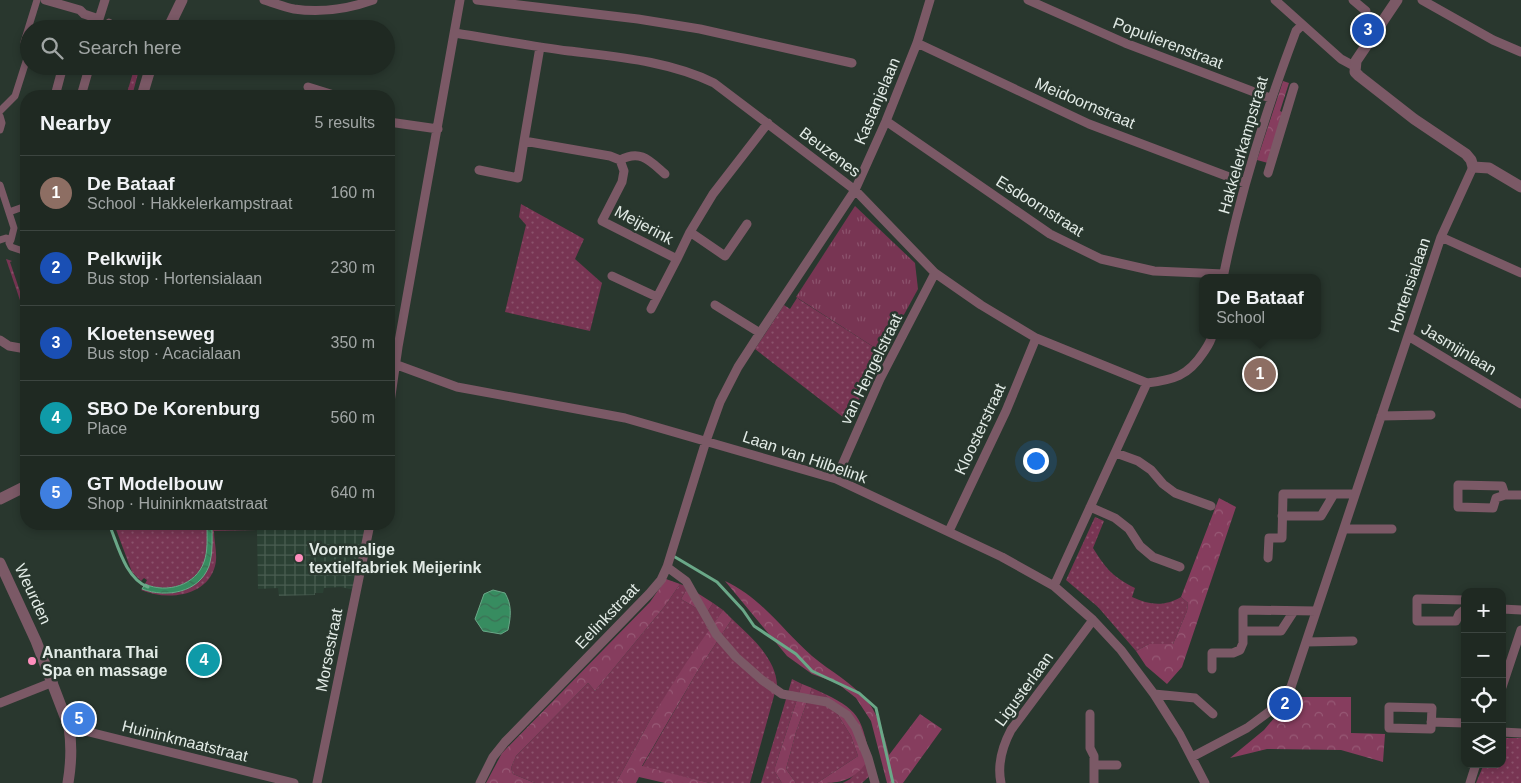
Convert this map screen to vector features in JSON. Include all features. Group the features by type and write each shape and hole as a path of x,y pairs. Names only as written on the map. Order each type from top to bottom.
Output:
{"street":[{"path":"31,20 37,0"},
{"path":"45,0 80,10 84,14 99,19 105,0"},
{"path":"172,20 182,0"},
{"path":"264,0 293,9 312,10 338,10 373,0"},
{"path":"395,348 438,129 460,0"},
{"path":"477,0 700,28 852,63"},
{"name":"Kastanjelaan","path":"706,441 720,402 738,367 855,190 886,121 917,43 930,0"},
{"name":"Populierenstraat","path":"1028,0 1125,43 1270,98"},
{"path":"1275,0 1341,58 1354,66"},
{"path":"1353,0 1366,11"},
{"path":"1397,0 1359,56 1354,66 1355,72 1414,119 1466,154 1471,160 1473,167 1489,168 1521,186"},
{"path":"1422,0 1492,40 1521,52"},
{"name":"Hakkelerkampstraat","path":"1224,274 1244,182 1270,98 1296,31 1302,25"},
{"name":"Beuzenes","path":"455,33 540,47 646,61 694,73 714,83 855,190 935,273 981,305 1036,338 1147,383"},
{"name":"Meidoornstraat","path":"917,43 1089,124 1244,182"},
{"path":"479,170 518,178 540,47"},
{"path":"0,111 15,96 22,75"},
{"path":"57,90 61,75"},
{"path":"83,90 88,75"},
{"path":"144,90 148,75"},
{"path":"308,87 318,90"},
{"name":"Hakkelerkampstraat","path":"1268,173 1294,87"},
{"path":"0,116 2,123 0,130"},
{"name":"Esdoornstraat","path":"886,121 1050,234 1101,259 1154,271 1199,274"},
{"path":"395,123 438,129"},
{"name":"Meijerink","path":"651,309 690,232 713,194 768,123"},
{"path":"524,141 610,156 620,160 629,156 647,158 665,174"},
{"name":"Meijerink","path":"620,160 624,171 622,182 602,221 677,259"},
{"name":"Hortensialaan","path":"1192,757 1248,728 1270,711 1291,687 1441,237 1473,167"},
{"path":"0,185 14,228 10,244 11,247 20,250"},
{"path":"9,212 20,208"},
{"name":"Meijerink","path":"690,232 726,256 746,224"},
{"path":"0,240 11,237"},
{"path":"1441,237 1521,273"},
{"name":"van Hengelstraat","path":"836,479 880,379 935,273"},
{"path":"612,276 657,297"},
{"path":"715,306 760,333"},
{"name":"Jasmijnlaan","path":"1408,336 1521,404"},
{"name":"Kloosterstraat","path":"949,531 1006,411 1036,338"},
{"path":"1054,586 1147,383 1168,380 1186,373 1200,358 1211,339"},
{"path":"1,343 20,348"},
{"name":"Laan van Hilbelink","path":"395,364 457,387 625,418 836,479 1002,557 1054,586 1093,620 1121,650 1154,694 1192,757 1205,783"},
{"path":"1381,416 1431,415"},
{"name":"Eelinkstraat","path":"480,783 493,757 505,742 661,580 667,567 706,441"},
{"path":"1116,453 1138,461 1151,470 1175,493 1211,506"},
{"path":"1505,495 1502,486 1458,485 1458,508 1493,508 1496,498 1505,495 1521,495"},
{"path":"0,500 20,489"},
{"path":"1268,558 1269,538 1282,538 1282,494 1355,494"},
{"path":"1282,516 1321,516 1334,494"},
{"path":"1090,507 1115,518 1129,529 1140,546 1153,558 1180,567"},
{"path":"1344,528 1392,529"},
{"name":"Morsestraat","path":"317,783 369,530"},
{"name":"Weurden","path":"0,563 17,597 53,682 69,727 71,739 68,783"},
{"path":"667,567 686,581 709,625 716,634 736,657 762,680 782,694 827,702 846,715 856,728 868,758 875,783"},
{"path":"1461,600 1417,599 1417,621 1456,621 1461,612"},
{"path":"1506,609 1521,610"},
{"path":"1212,670 1212,653 1233,653 1240,650 1243,644 1243,610 1316,611"},
{"path":"1243,631 1282,631 1294,611"},
{"name":"Ligusterlaan","path":"1001,783 999,764 1002,747 1011,730 1093,620"},
{"path":"1505,678 1521,630"},
{"path":"1306,642 1353,641"},
{"path":"0,703 53,682"},
{"path":"1154,694 1195,698 1213,714"},
{"path":"1389,707 1432,708 1431,722 1431,729 1389,728 1389,707"},
{"path":"1090,714 1090,748 1094,756 1094,783"},
{"path":"1431,722 1461,722"},
{"name":"Huininkmaatstraat","path":"69,727 294,783"},
{"path":"1506,732 1521,733"},
{"path":"1094,765 1117,765"},
{"path":"1470,783 1475,768"}],"shaded area":[{"name":"Voormalige textielfabriek Meijerink","path":"211,530 257,530 214,531"},
{"name":"Voormalige textielfabriek Meijerink","path":"257,530 371,530 358,591 341,587 324,588 323,593 315,593 315,595 279,596 278,588 258,589"}],"green space":[{"path":"132,75 138,75 134,90 128,90"},
{"path":"1283,81 1289,83 1280,111 1284,113 1268,163 1257,160"},
{"path":"521,204 584,239 575,259 602,283 590,331 505,312 526,225 519,217"},
{"path":"855,206 915,263 918,289 883,353 796,297"},
{"path":"6,259 12,261 10,262 20,291 20,300"},
{"path":"797,298 883,353 848,421 755,349 784,305 790,309"},
{"path":"1219,498 1236,507 1182,667 1167,684 1146,666 1136,651 1149,644 1173,644 1187,611 1188,603 1181,597"},
{"path":"1095,517 1104,521 1093,548 1111,572 1135,588 1132,597 1144,602 1163,604 1181,597 1188,603 1187,611 1173,644 1149,644 1136,651 1098,607 1066,580"},
{"path":"116,530 207,530 206,558 197,574 190,580 173,587 154,587 145,584 147,580 144,578 141,581 132,572"},
{"path":"207,530 257,530 214,531 215,566 211,576 195,590 184,594 162,595 141,590 165,593 183,591 194,584 209,565"},
{"path":"666,579 680,584 665,606 595,691 588,683 516,756 511,768 513,774 535,783 486,783 502,753 650,602"},
{"path":"725,581 761,605 812,656 862,695 878,720 889,755 920,714 942,729 903,783 887,783 871,721 856,698 837,683 812,674 787,656"},
{"path":"680,584 688,587 681,599 706,614 713,603 723,610 650,720 616,783 535,783 513,774 511,768 516,756 588,683 595,691 665,606"},
{"path":"688,587 713,603 706,614 681,599"},
{"path":"723,610 732,619 697,672 642,766 710,783 665,783 639,777 636,783 616,783 650,720 686,663"},
{"path":"732,619 761,648 776,675 777,685 750,783 710,783 642,767 697,672"},
{"path":"792,679 802,684 775,767 775,772 782,783 761,783"},
{"path":"802,684 812,688 796,732 786,769 796,783 782,783 775,772 775,767"},
{"path":"812,688 825,694 851,736 858,756 817,783 796,783 786,769 796,732"},
{"path":"825,694 837,700 854,713 862,727 871,760 850,778 835,782 817,783 858,756 851,736"},
{"path":"1292,697 1351,697 1351,733 1385,734 1383,762 1341,750 1267,749 1230,758 1264,730"},
{"path":"1506,738 1521,738 1521,783 1476,783 1482,768 1506,768"},
{"path":"866,762 874,772 862,783 843,783 850,779"}],"water":[{"path":"207,530 212,530 209,566 198,582 190,588 171,593 151,592 142,589 145,584 162,588 188,582 200,570 204,562"},
{"path":"493,590 505,593 510,606 508,630 501,634 483,631 475,619 484,594"}],"waterway":[{"path":"111,530 128,569 140,583 148,587"},
{"path":"675,557 717,582 743,610 754,626 796,654 812,671 859,693 876,708 893,783"}],"place":[{"name":"Kloetenseweg","path":"1368,30"},
{"name":"De Bataaf","path":"1260,374"},
{"name":"Voormalige textielfabriek Meijerink","path":"299,558"},
{"name":"SBO De Korenburg","path":"204,660"},
{"name":"Ananthara Thai Spa en massage","path":"32,661"},
{"name":"Pelkwijk","path":"1285,704"},
{"name":"GT Modelbouw","path":"79,719"}]}
